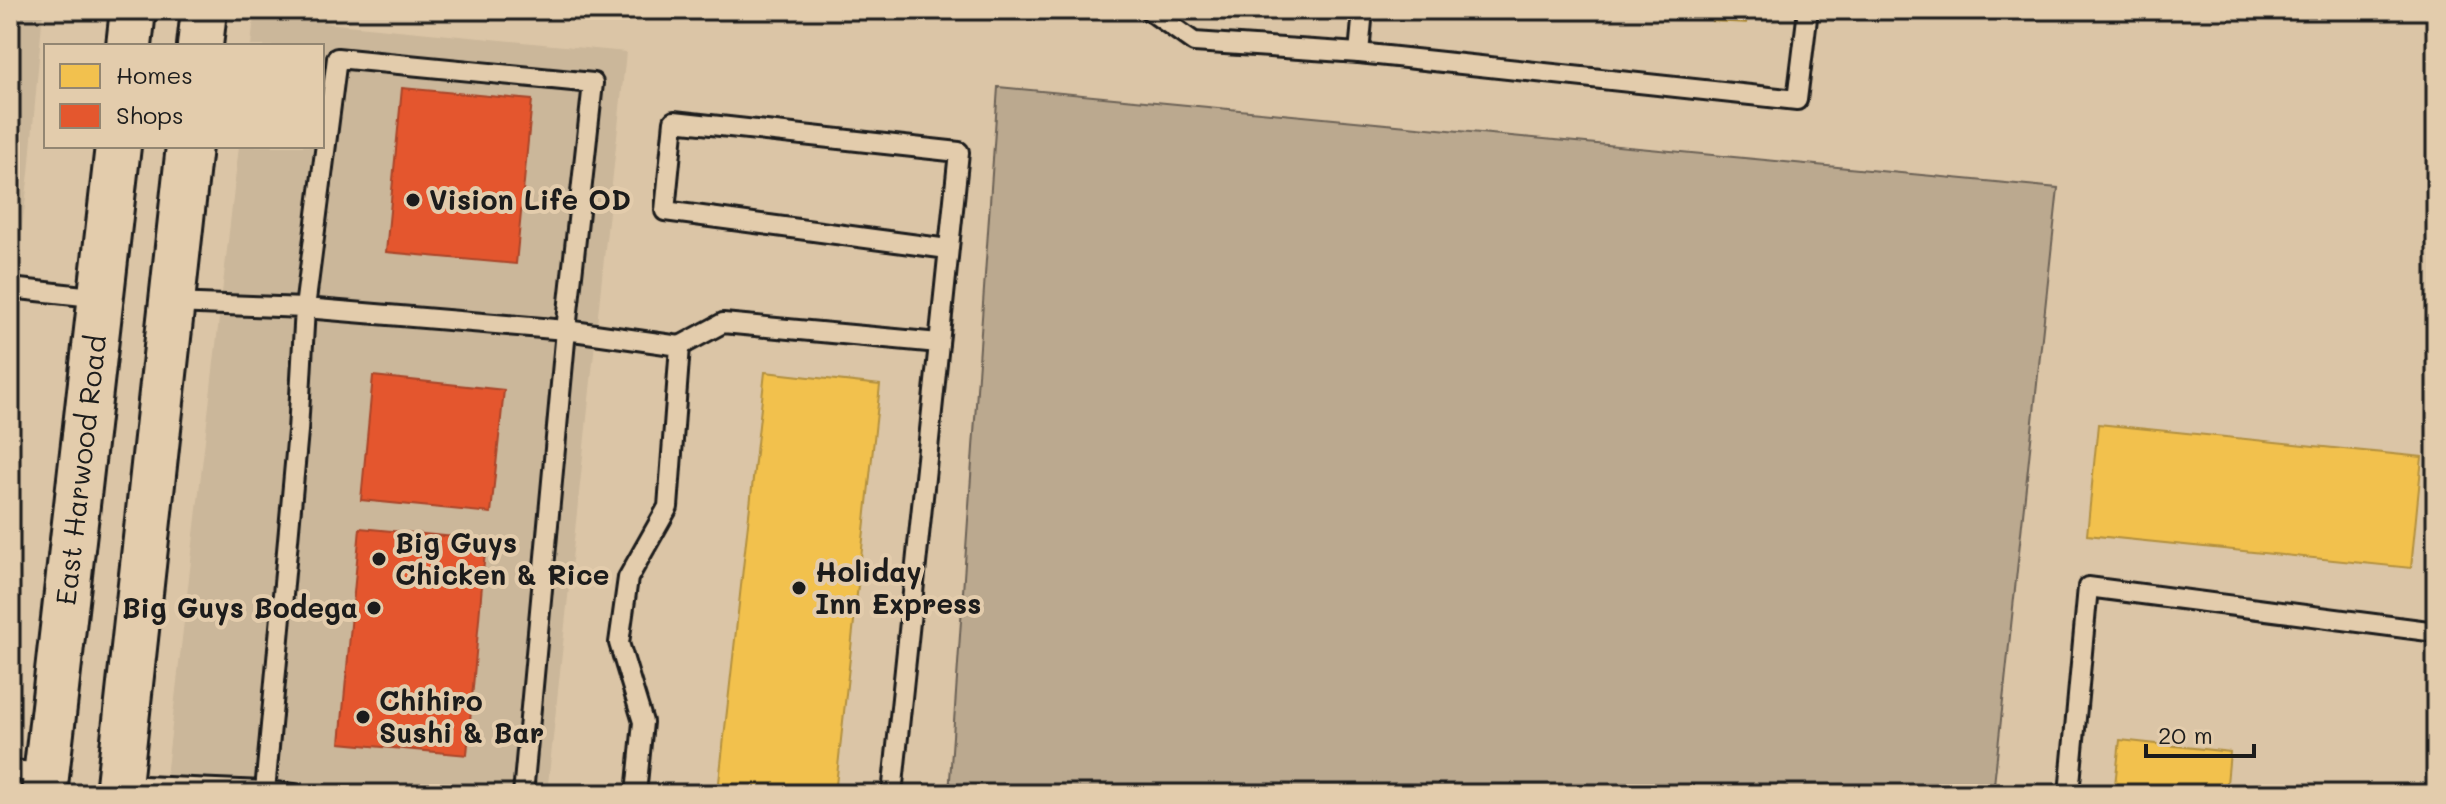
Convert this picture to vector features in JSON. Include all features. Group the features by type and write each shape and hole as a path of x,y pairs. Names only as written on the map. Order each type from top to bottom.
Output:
{"main road":[{"path":"129,44 133,10"},
{"path":"200,44 204,10"},
{"name":"East Harwood Road","path":"34,779 102,298 118,148"},
{"path":"118,790 189,148"},
{"path":"102,298 172,303"}],"lane":[{"path":"1149,10 1194,42 1359,53 1797,100 1808,10"},
{"path":"1359,53 1363,10"},
{"path":"265,791 298,431 305,308 337,58 593,83 566,330 523,794"},
{"path":"892,794 959,152 674,121 665,211 948,249"},
{"path":"10,288 102,298"},
{"path":"172,303 305,308 566,330 680,346 723,323 939,343"},
{"path":"636,794 643,722 619,643 628,578 668,507 680,346"},
{"path":"2069,794 2088,587 2436,632"},
{"path":"118,790 294,794"}],"shaded area":[{"path":"10,10 43,10 29,173 10,322"},
{"path":"254,16 626,52 547,794 164,794 239,148 324,148 324,44 251,44"},
{"path":"998,87 2058,188 1993,794 949,794"}],"building: Homes":[{"path":"1220,10 1294,10 1294,17"},
{"path":"1715,10 1747,10 1746,23 1713,21"},
{"name":"Holiday Inn Express","path":"765,372 880,385 835,794 718,791"},
{"path":"2098,424 2422,457 2411,568 2087,535"},
{"path":"2120,740 2230,752 2226,794 2114,794"},
{"path":"2284,787 2355,794 2284,794"}],"building: Shops":[{"path":"402,88 532,100 516,264 386,252"},
{"path":"373,376 504,390 491,513 361,500"},
{"path":"360,528 486,540 467,755 340,743"}],"place":[{"name":"Vision Life OD","path":"413,200"},
{"name":"Big Guys Chicken & Rice","path":"379,559"},
{"name":"Holiday Inn Express","path":"799,588"},
{"name":"Big Guys Bodega","path":"374,608"},
{"name":"Chihiro Sushi & Bar","path":"363,717"}]}
